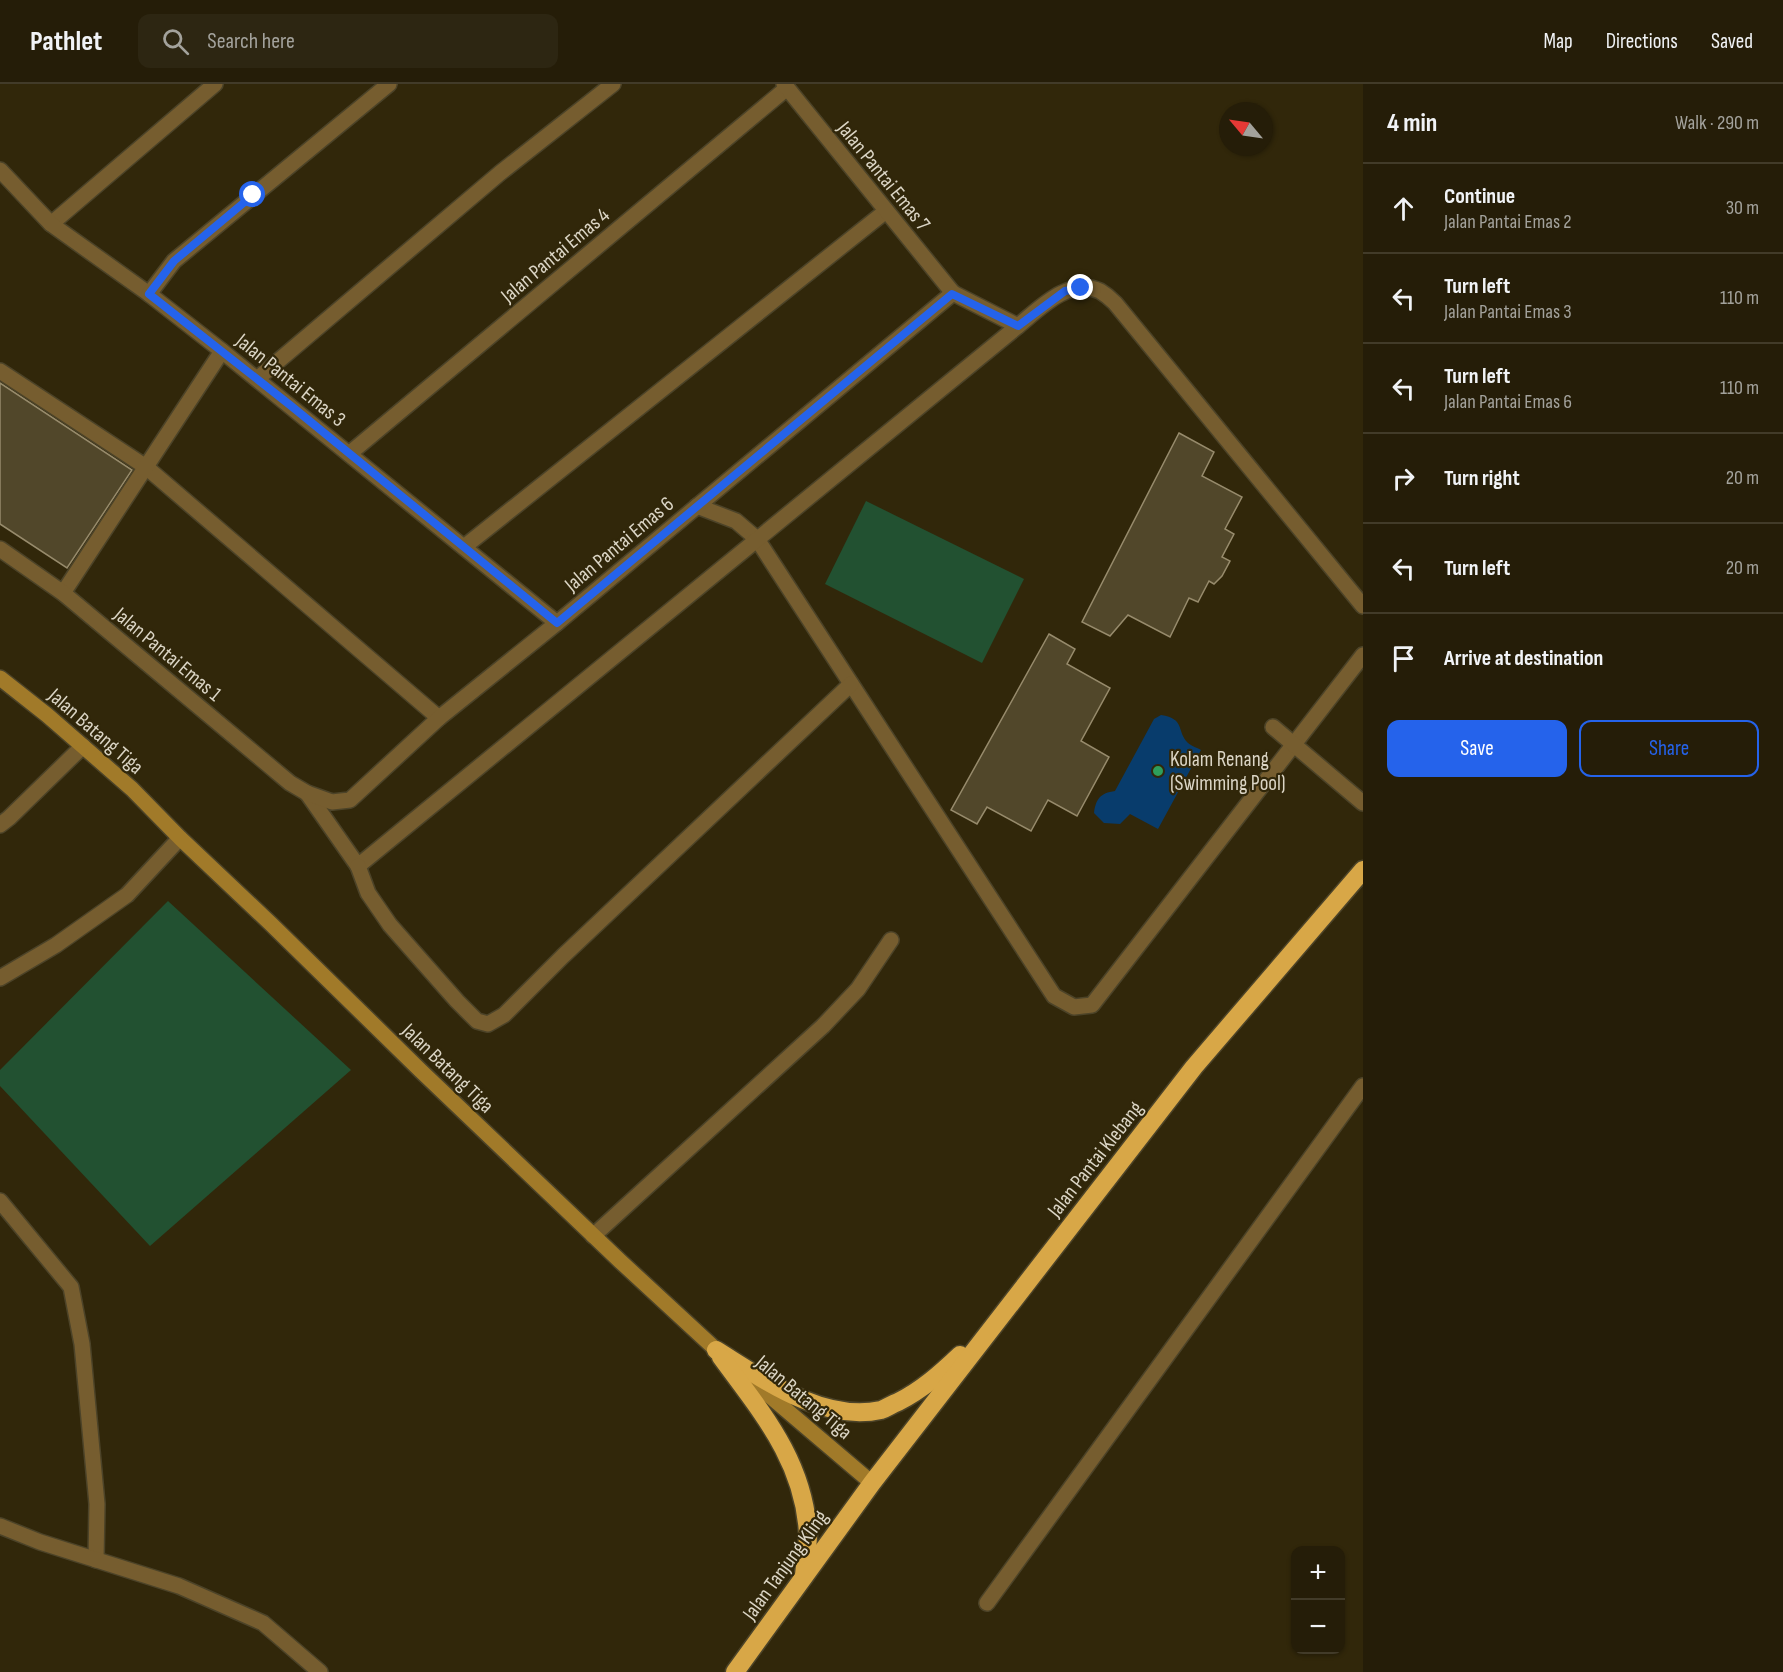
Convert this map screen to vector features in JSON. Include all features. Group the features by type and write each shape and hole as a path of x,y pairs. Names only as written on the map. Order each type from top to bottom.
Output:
{"highway":[{"name":"Jalan Pantai Klebang","path":"872,1483 1194,1066 1363,870"},
{"path":"716,1350 780,1389 819,1406 848,1412 882,1409 914,1394 942,1372 1010,1305"},
{"path":"716,1350 772,1427 793,1466 803,1499 808,1535 800,1582"},
{"name":"Jalan Tanjung Kling","path":"735,1672 872,1483"}],"main road":[{"name":"Jalan Batang Tiga","path":"0,678 132,789 593,1236 716,1350 872,1483"}],"street":[{"path":"51,224 215,84"},
{"path":"149,294 174,261 389,84"},
{"path":"257,379 500,173 613,84"},
{"name":"Jalan Pantai Emas 7","path":"786,86 952,294"},
{"name":"Jalan Pantai Emas 4","path":"349,454 786,86"},
{"name":"Jalan Pantai Emas 3","path":"0,170 51,224 149,294 222,351 557,623"},
{"path":"464,547 886,211"},
{"path":"358,866 756,539 1018,326 1065,291 1081,288 1100,291 1115,303 1363,606"},
{"path":"952,294 1018,326"},
{"name":"Jalan Pantai Emas 6","path":"307,793 332,802 350,800 439,718 557,623 952,294"},
{"path":"63,593 222,351"},
{"path":"0,371 146,467 439,718"},
{"path":"697,507 736,521 756,539 1054,996 1074,1007 1092,1005 1363,655"},
{"name":"Jalan Pantai Emas 1","path":"0,549 63,593 290,783 307,793"},
{"path":"307,793 358,866 368,893 390,925 457,1001 477,1020 488,1024 504,1014 851,684"},
{"path":"1273,727 1363,803"},
{"path":"0,825 83,746"},
{"path":"0,978 56,945 127,895 180,838"},
{"path":"593,1236 823,1026 858,989 891,940"},
{"path":"987,1603 1363,1086"},
{"path":"0,1201 71,1287 82,1344 97,1504 96,1560"},
{"path":"0,1526 40,1542 179,1586 263,1623 320,1672"}],"green space":[{"path":"866,501 1024,579 982,663 825,584"},
{"path":"168,901 351,1070 150,1246 0,1086 0,1070"}],"water":[{"name":"Kolam Renang (Swimming Pool)","path":"1161,715 1174,719 1184,739 1201,750 1158,829 1130,814 1120,824 1104,823 1094,813 1098,800 1102,795 1115,791 1154,719"}],"building":[{"path":"0,383 132,470 67,568 0,524"},
{"path":"1179,433 1214,452 1202,476 1242,497 1225,529 1234,534 1222,557 1230,561 1222,576 1214,584 1209,581 1198,602 1189,598 1170,637 1128,615 1110,636 1082,622"},
{"path":"1049,634 1075,649 1067,664 1110,688 1081,741 1109,757 1077,816 1048,800 1031,831 987,807 977,824 951,810"}],"place":[{"name":"Kolam Renang (Swimming Pool)","path":"1158,771"}],"route":[{"path":"253,195 174,261 149,294 290,405 557,623 952,294 1018,326 1065,291 1081,288"}]}
